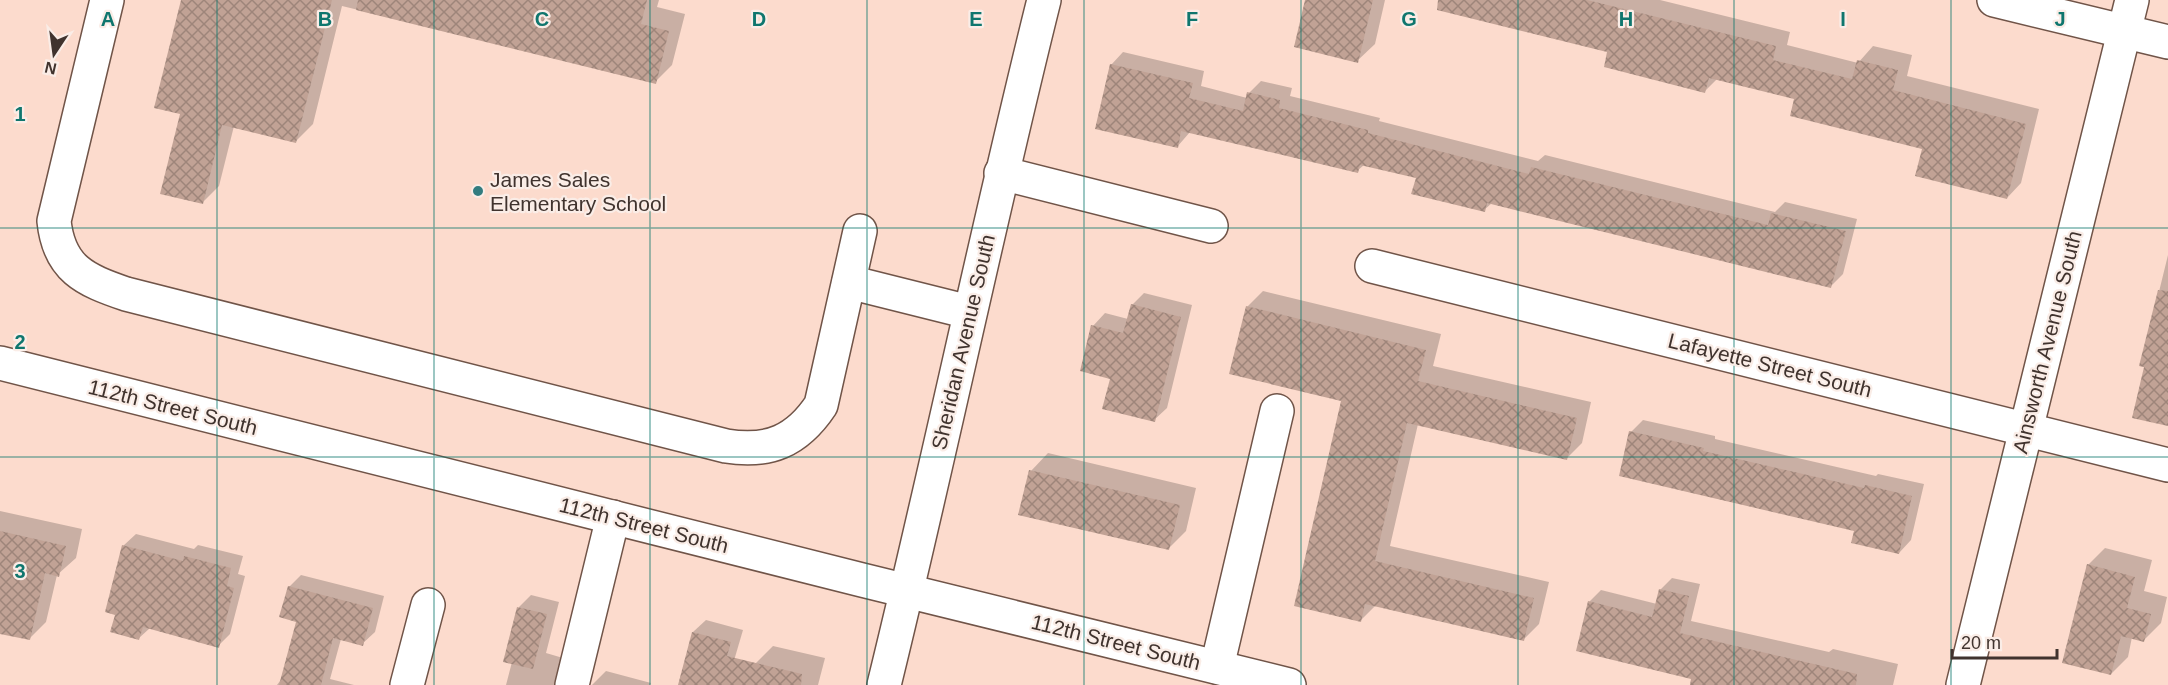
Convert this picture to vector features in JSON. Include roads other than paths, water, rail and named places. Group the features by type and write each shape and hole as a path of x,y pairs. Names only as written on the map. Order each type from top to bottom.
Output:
{"street":[{"path":"107,0 54,221 56,238 63,255 73,268 85,278 99,285 137,297 726,446 746,449 766,447 786,440 800,430 821,405 860,231"},
{"name":"Sheridan Avenue South","path":"884,685 1001,173 1044,0"},
{"path":"1994,0 2168,42"},
{"name":"Ainsworth Avenue South","path":"1963,685 2132,0"},
{"path":"1001,173 1211,226"},
{"name":"Lafayette Street South","path":"1372,266 2168,465"},
{"path":"849,282 969,312"},
{"name":"112th Street South","path":"0,363 1289,685"},
{"path":"1217,667 1277,411"},
{"path":"572,685 613,517"},
{"path":"407,685 428,605"}],"place":[{"name":"James Sales Elementary School","path":"478,191"}]}
